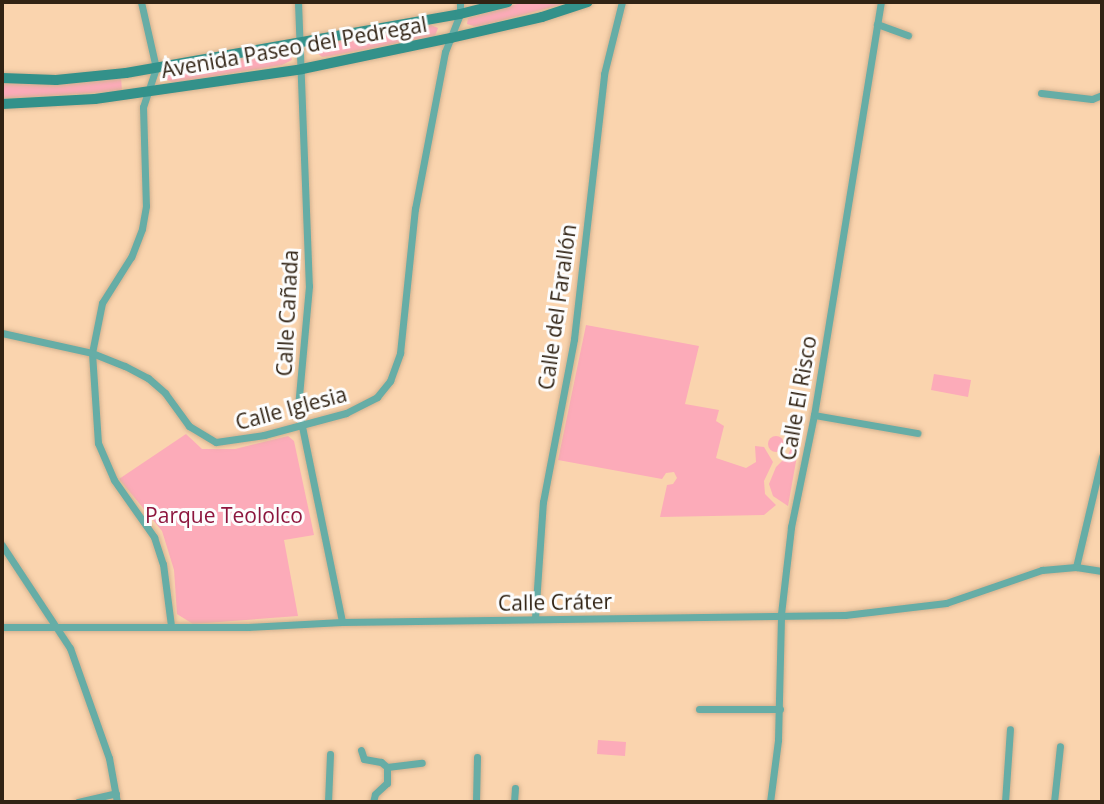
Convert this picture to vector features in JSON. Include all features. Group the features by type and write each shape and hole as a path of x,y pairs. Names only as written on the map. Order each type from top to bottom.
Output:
{"main road":[{"name":"Avenida Paseo del Pedregal","path":"2,78 56,80 156,68 460,14 508,2"},
{"name":"Avenida Paseo del Pedregal","path":"2,104 68,101 149,92 302,69 542,17 588,2"}],"street":[{"path":"141,2 156,68 144,107 146,206 142,229 131,257 102,303 92,353 97,443 114,480 154,537 163,564 171,626"},
{"name":"Calle Cañada","path":"298,2 309,286 298,407 342,622"},
{"path":"460,2 460,14"},
{"name":"Calle del Farallón","path":"535,618 543,502 574,339 604,74 622,2"},
{"name":"Calle El Risco","path":"770,802 780,709 781,614 791,527 814,415 881,2"},
{"name":"Calle Iglesia","path":"2,333 92,353 148,378 165,393 189,426 216,442 264,435 300,425 362,407 377,397 390,381 400,353 415,209 445,52 460,14"},
{"path":"877,24 908,35"},
{"path":"1041,93 1092,99 1102,95"},
{"path":"814,415 917,433"},
{"path":"1076,568 1102,457"},
{"path":"2,545 70,648 96,715 117,802"},
{"name":"Calle Cráter","path":"2,628 248,627 535,618 845,615 946,603 1042,570 1076,568 1102,571"},
{"path":"699,709 780,709"},
{"path":"1005,802 1010,729"},
{"path":"1054,802 1060,746"},
{"path":"361,750 364,759 381,762 387,767 422,763"},
{"path":"328,802 330,754"},
{"path":"476,802 477,757"},
{"path":"373,802 375,794 387,783 387,767"},
{"path":"514,802 515,788"},
{"path":"78,802 116,793"}],"green space":[{"path":"524,2 571,2 477,27 467,24 468,18"},
{"path":"431,25 438,28 435,36 331,56 322,57 316,52 320,44"},
{"path":"289,50 292,60 282,65 174,83 165,79 167,70"},
{"path":"121,77 122,91 2,99 2,82 57,84"},
{"path":"586,325 699,346 685,404 719,410 716,421 724,426 716,458 746,468 756,462 755,446 764,447 773,462 764,481 765,494 776,505 764,515 660,517 667,485 673,484 677,478 674,472 666,473 662,479 558,460"},
{"path":"934,374 971,380 968,397 931,390"},
{"name":"Parque Teololco","path":"186,434 202,449 235,449 288,436 294,441 314,535 284,540 298,616 193,624 177,614 174,570 162,531 119,479"},
{"path":"773,436 779,436 784,444 782,450 773,452 768,447 768,441"},
{"path":"793,444 799,445 788,506 773,496 769,484 776,467 788,455"},
{"path":"598,740 626,742 625,756 597,754"}]}
